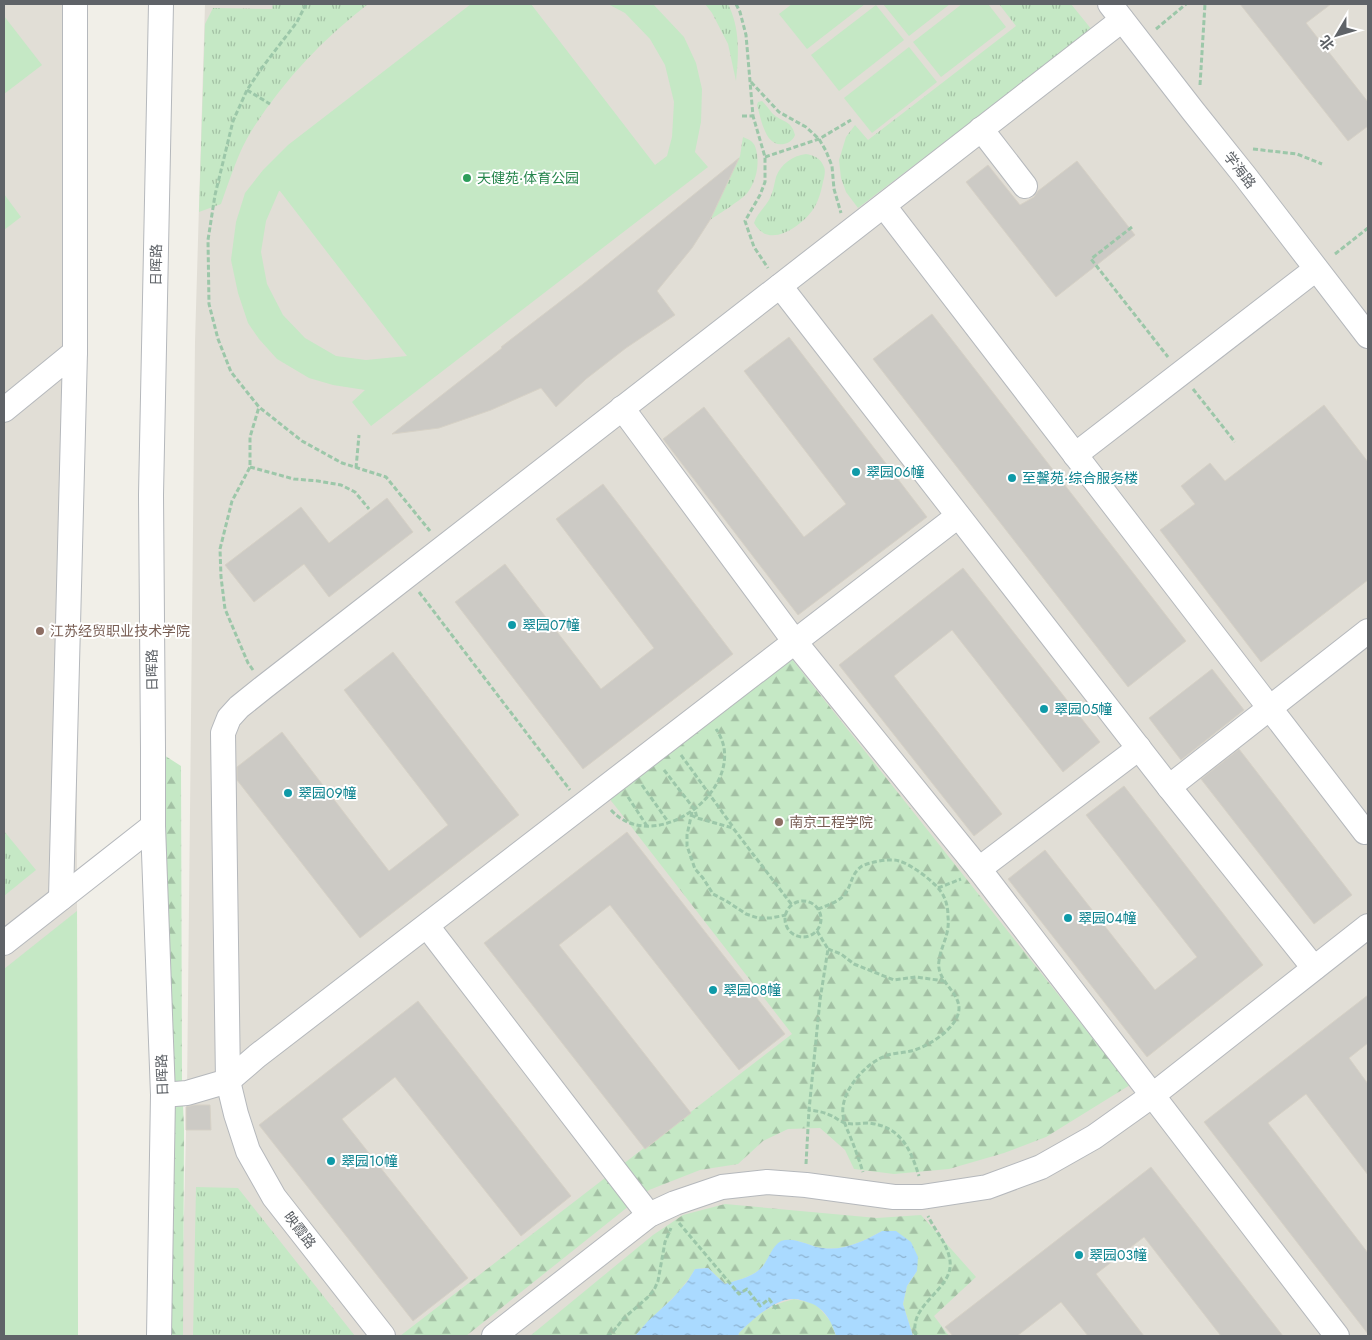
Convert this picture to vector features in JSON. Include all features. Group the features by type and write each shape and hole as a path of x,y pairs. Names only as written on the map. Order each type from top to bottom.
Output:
{"street":[{"path":"61,898 75,352 75,4"},
{"name":"日晖路","path":"159,1336 162,1095 152,826 151,495 161,4"},
{"name":"学海路","path":"1116,12 1368,336"},
{"name":"映霞路","path":"383,1336 274,1197 248,1151 236,1114 228,1081 223,734 229,718 239,707 264,687 981,130 1116,12"},
{"path":"981,130 1025,186"},
{"path":"884,206 1365,832"},
{"path":"1075,455 1316,269"},
{"path":"780,286 1169,787 1314,968"},
{"path":"4,410 75,352"},
{"path":"622,408 795,642 980,869 1337,1336"},
{"path":"162,1095 187,1093 228,1081 257,1056 958,516"},
{"path":"1169,787 1368,631"},
{"path":"980,869 1139,748"},
{"path":"4,943 152,826"},
{"path":"427,926 649,1215"},
{"path":"494,1336 649,1215 675,1211 722,1187 767,1182 806,1185 894,1197 922,1197 987,1187 1041,1167 1094,1137 1153,1094 1368,926"}],"path":[{"path":"306,4 297,22 247,90 233,121 215,195 208,240 209,304 218,339 231,372 259,407 302,441 342,463 386,477 443,548"},
{"path":"736,4 746,35 753,116 765,158 765,182 745,221 754,247 780,286"},
{"path":"1156,29 1186,4"},
{"path":"1193,111 1200,82 1205,4"},
{"path":"751,82 779,112 806,127 819,139 832,166 834,189 849,232"},
{"path":"247,90 270,104"},
{"path":"742,116 753,116"},
{"path":"765,158 819,139 852,120"},
{"path":"1253,149 1298,154 1322,164"},
{"path":"1132,227 1091,259 1235,442"},
{"path":"1335,254 1368,228"},
{"path":"259,407 250,437 250,467 232,501 220,549 225,609 248,663 264,687"},
{"path":"356,468 359,435"},
{"path":"250,467 294,479 318,481 341,486 355,492 369,509"},
{"path":"406,576 590,800 631,824 647,826 669,823 692,812 712,791 719,779 724,764 724,748 720,734 704,712"},
{"path":"660,746 692,812 698,818 733,828"},
{"path":"660,746 733,828 792,905"},
{"path":"623,774 647,826"},
{"path":"623,774 669,823"},
{"path":"692,812 687,834 687,846 695,869 713,894 746,914 758,918 786,915"},
{"path":"818,909 843,897 850,882 861,867 870,863 897,860 906,863 929,879 943,895 947,905 949,930 938,963 944,981 956,995 959,1003 957,1018 951,1027 940,1036 918,1049 888,1055 868,1066 846,1093 843,1113 845,1123 870,1194"},
{"path":"803,901 814,905 818,909 821,914 820,926 812,935 801,937 790,932 785,921 786,915 792,905 803,901"},
{"path":"817,931 828,949 841,954 854,964 894,980 916,977 944,981"},
{"path":"806,1185 809,1110 820,1000 828,949"},
{"path":"809,1110 822,1111 845,1123 869,1123 882,1126 894,1131 904,1140 916,1166 925,1209 943,1241 950,1262 947,1278 926,1302 917,1317 915,1326 916,1336"},
{"path":"675,1211 739,1294 747,1289 760,1306 769,1299 777,1310"},
{"path":"607,1336 624,1318 648,1298 654,1290 658,1281 665,1242 675,1211"}],"shaded area":[{"name":"江苏经贸职业技术学院","path":"4,4 75,4 78,1336 4,1336"},
{"name":"南京工程学院","path":"205,4 1368,4 1368,1336 181,1336 187,1093 195,342"}],"green space":[{"path":"273,4 368,4 320,46 290,78 247,138 221,204 199,212 205,24 213,8 272,9"},
{"name":"天健苑·体育公园","path":"471,4 531,4 655,165 667,156 672,137 674,102 665,65 650,39 625,13 608,4 653,4 684,37 696,63 702,89 701,122 695,152 708,167 371,426 352,402 365,390 333,385 309,378 277,359 248,323 238,293 231,260 236,222 245,193 263,170 288,145","holes":["280,191 407,356 366,360 336,356 305,338 283,315 267,284 261,252 266,221"]},
{"path":"705,4 728,4 732,13 738,41 736,81 728,44 712,13"},
{"path":"792,4 865,4 807,49 779,14"},
{"path":"883,4 950,4 909,36"},
{"path":"962,4 988,4 1006,27 941,77 913,42"},
{"path":"999,4 1071,4 1092,30 858,208 846,192 841,178 839,160 846,137 855,125 868,140 1016,26"},
{"path":"876,5 904,40 839,91 811,55"},
{"path":"4,16 42,65 4,94"},
{"path":"909,47 937,82 872,133 844,98"},
{"path":"762,101 772,113 791,126 795,135 789,142 778,144 768,137 757,105 758,102"},
{"path":"743,137 753,143 756,150 758,159 755,178 748,192 710,220 740,156"},
{"path":"806,154 819,159 825,169 818,201 814,208 799,224 783,233 775,235 760,231 754,223 770,197 778,172 788,161"},
{"path":"4,194 21,217 4,230"},
{"path":"791,658 1130,1085 1046,1137 1004,1153 949,1169 894,1174 854,1169 845,1150 820,1128 788,1129 763,1141 738,1164 700,1170 649,1190 466,1336 400,1336 792,1034 609,798"},
{"path":"153,748 181,766 182,1080 184,1129 183,1336 159,1336"},
{"path":"4,831 36,870 4,896"},
{"path":"77,911 78,1336 4,1336 4,969"},
{"path":"196,1187 238,1188 355,1336 193,1336"},
{"path":"725,1204 877,1218 921,1215 976,1277 934,1316 949,1336 913,1336 903,1304 907,1286 917,1271 882,1231 861,1242 831,1249 786,1240 775,1246 759,1270 725,1284 708,1268 695,1269 675,1296 635,1336 530,1336 653,1235 683,1215"},
{"path":"794,1299 816,1304 832,1323 836,1336 738,1336 745,1326 757,1316 777,1305"}],"water":[{"path":"882,1231 896,1231 911,1242 918,1257 917,1271 907,1286 903,1304 913,1336 836,1336 826,1315 818,1307 800,1300 788,1299 764,1311 750,1322 738,1336 635,1336 672,1299 687,1282 695,1269 708,1268 725,1284 745,1278 759,1270 775,1246 781,1241 792,1240 831,1249 861,1242"}],"building":[{"path":"1240,4 1331,4 1306,23 1368,102 1368,126 1348,141"},
{"path":"739,158 710,220 692,248 657,291 675,315 626,348 586,379 556,407 541,388 491,410 439,428 392,434 583,284"},
{"path":"1077,161 1135,235 1056,297 966,182 988,165 1020,205 1034,197 1038,191"},
{"name":"至馨苑·综合服务楼","path":"932,314 1186,641 1128,687 873,359"},
{"name":"翠园06幢","path":"789,337 927,517 798,615 663,439 704,407 804,537 846,504 744,371"},
{"path":"1324,405 1368,462 1368,580 1261,662 1160,530 1195,504 1181,486 1210,463 1225,481"},
{"name":"翠园07幢","path":"603,484 733,654 583,769 455,602 505,564 601,689 654,648 556,519"},
{"path":"387,498 413,532 329,597 304,564 254,602 225,565 301,507 329,543"},
{"name":"翠园05幢","path":"963,568 1100,742 1063,772 952,630 894,676 1002,814 974,836 839,665"},
{"name":"翠园09幢","path":"393,652 519,815 360,938 237,780 237,767 282,732 389,871 448,825 344,690"},
{"path":"1212,669 1244,710 1181,760 1149,718"},
{"path":"1239,749 1352,895 1314,924 1201,779"},
{"name":"翠园04幢","path":"1124,786 1263,965 1147,1057 1008,879 1045,850 1155,990 1197,957 1086,815"},
{"name":"翠园08幢","path":"627,832 785,1034 739,1070 610,905 559,945 691,1113 645,1149 484,943"},
{"path":"1368,995 1368,1043 1349,1058 1368,1084 1368,1175 1306,1094 1268,1123 1368,1253 1368,1334 1204,1122"},
{"name":"翠园10幢","path":"418,1001 571,1196 521,1236 395,1077 342,1119 468,1278 413,1321 259,1125"},
{"path":"210,1105 211,1130 186,1130 186,1107"},
{"name":"翠园03幢","path":"1151,1167 1283,1336 1221,1336 1144,1237 1096,1274 1144,1336 1088,1336 1061,1302 1017,1336 953,1336 945,1327"}],"place":[{"name":"天健苑·体育公园","path":"467,178"},
{"name":"翠园06幢","path":"856,472"},
{"name":"至馨苑·综合服务楼","path":"1012,478"},
{"name":"翠园07幢","path":"512,625"},
{"name":"江苏经贸职业技术学院","path":"40,631"},
{"name":"翠园05幢","path":"1044,709"},
{"name":"翠园09幢","path":"288,793"},
{"name":"南京工程学院","path":"779,822"},
{"name":"翠园04幢","path":"1068,918"},
{"name":"翠园08幢","path":"713,990"},
{"name":"翠园10幢","path":"331,1161"},
{"name":"翠园03幢","path":"1079,1255"}]}
